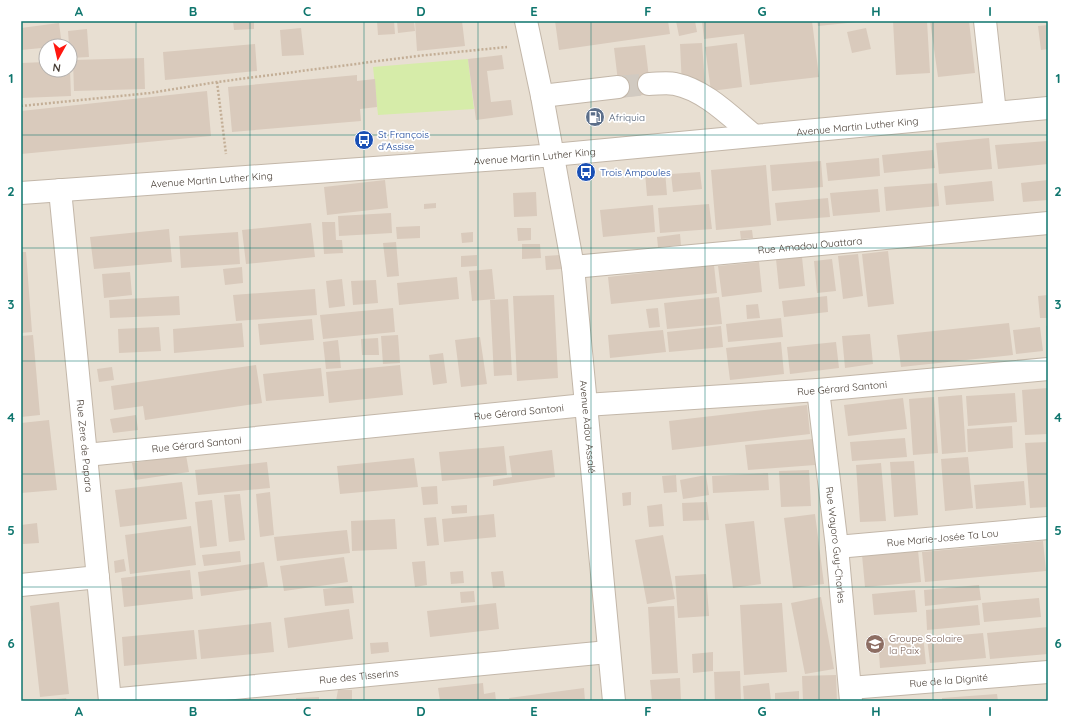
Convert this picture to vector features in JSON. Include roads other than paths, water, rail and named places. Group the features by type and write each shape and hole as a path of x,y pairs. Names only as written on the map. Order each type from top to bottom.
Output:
{"street":[{"name":"Avenue Adou Assalé","path":"526,21 542,96 573,267 608,652 614,701"},
{"path":"985,21 995,113"},
{"path":"649,84 674,83 699,94 714,103 753,135"},
{"path":"542,96 618,87"},
{"name":"Avenue Martin Luther King","path":"21,193 527,157 1048,108"},
{"name":"Rue Zere de Papara","path":"60,190 110,701"},
{"name":"Rue Amadou Ouattara","path":"573,267 1048,223"},
{"name":"Rue Gérard Santoni","path":"86,455 585,405 818,390 1048,369"},
{"name":"Rue Wayoro Guy-Charles","path":"818,390 837,547 851,695"},
{"name":"Rue Marie-Josée Ta Lou","path":"837,547 1048,528"},
{"path":"21,585 98,577"},
{"name":"Rue des Tisserins","path":"110,701 608,652"},
{"name":"Rue de la Dignité","path":"851,695 1048,672"}],"tunnel":[{"path":"618,87 649,84"}],"place":[{"name":"Afriquia","path":"595,117"},
{"name":"St François d'Assise","path":"364,140"},
{"name":"Trois Ampoules","path":"586,172"},
{"name":"Groupe Scolaire la Paix","path":"875,644"}]}
